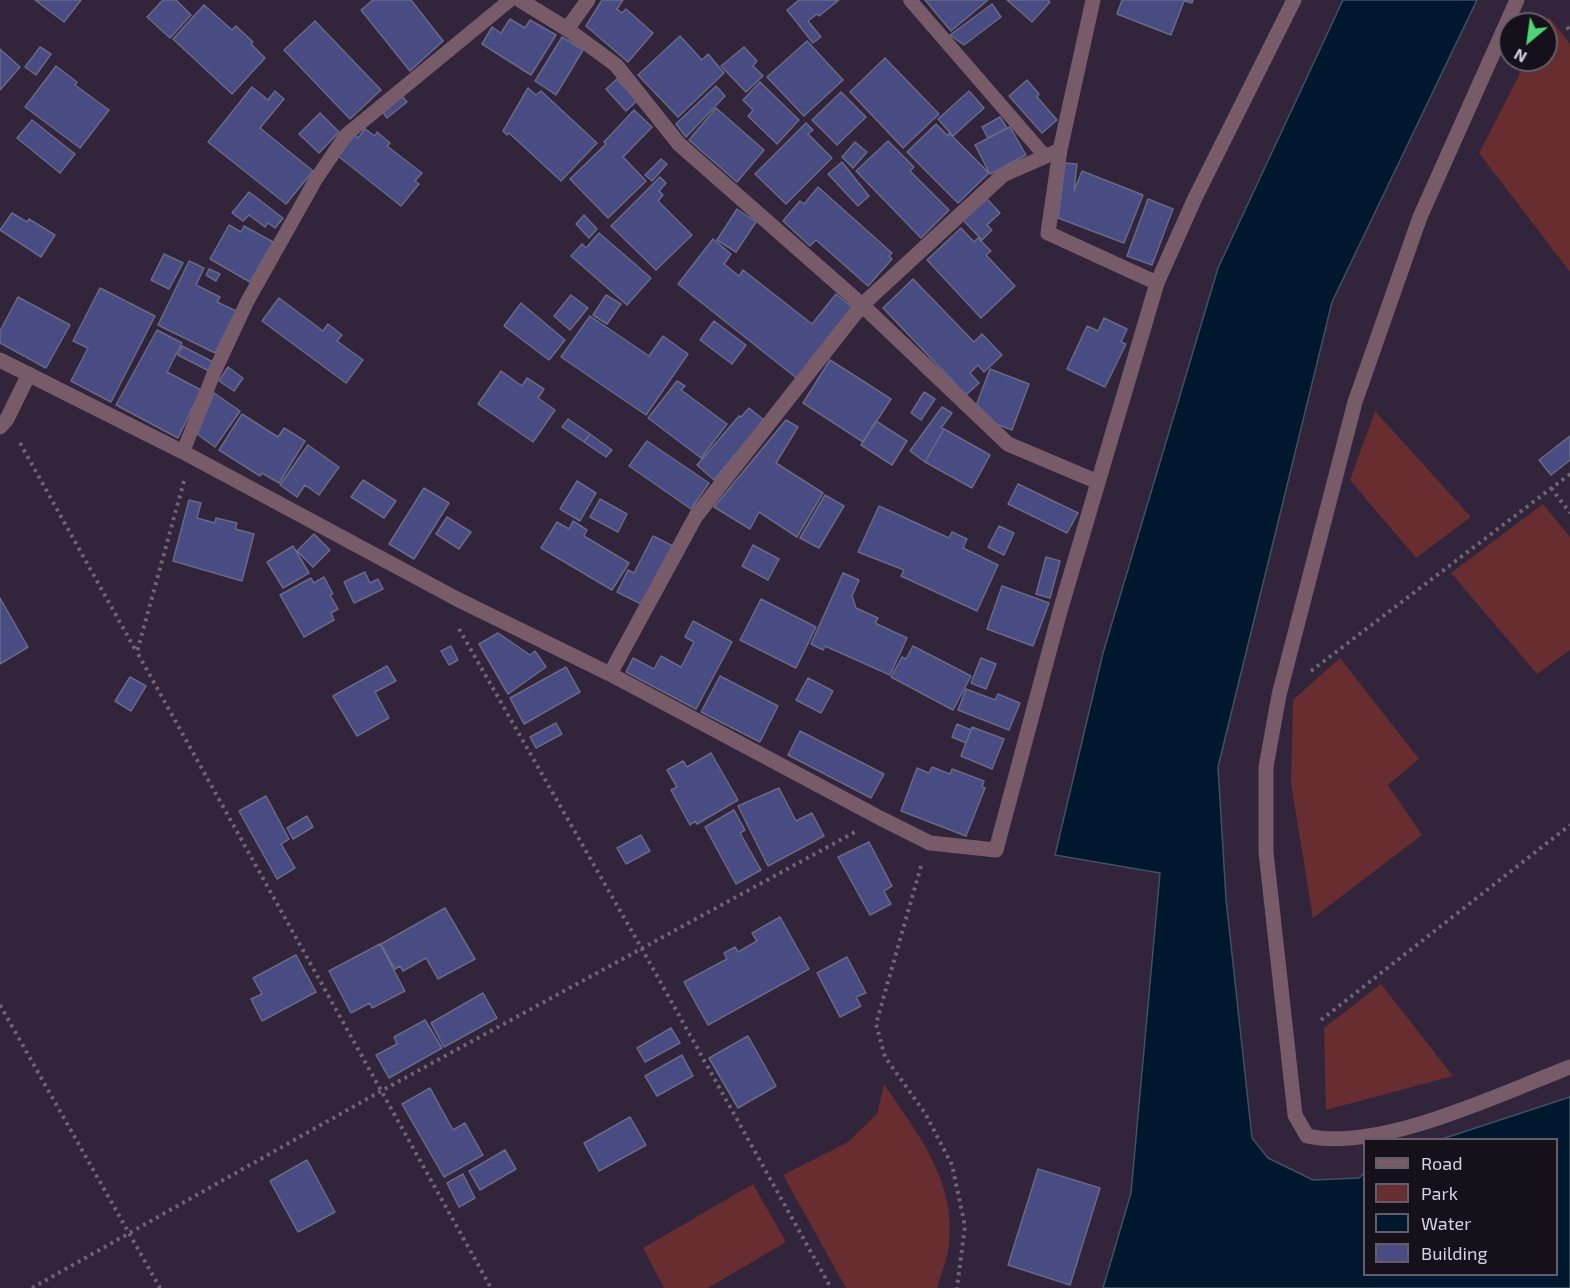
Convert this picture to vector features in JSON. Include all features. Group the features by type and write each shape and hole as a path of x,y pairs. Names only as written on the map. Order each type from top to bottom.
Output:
{"street":[{"path":"520,0 567,29 616,65 679,144 862,305 1008,444 1098,482"},
{"path":"567,29 588,0"},
{"path":"1093,0 1060,150 1048,233 1157,284"},
{"path":"0,360 183,452 457,599 610,675 928,842 996,850 1060,611 1157,284 1195,198 1294,0"},
{"path":"1517,0 1420,217 1358,391 1279,695 1266,766 1266,852 1295,1115 1307,1136 1343,1140 1417,1124 1570,1067"},
{"path":"610,675 696,516 862,305 1003,175 1060,150"},
{"path":"4,423 28,375"}],"lane":[{"path":"183,452 213,375 247,302 316,179 346,135 510,0"},
{"path":"910,0 1045,156"}],"path":[{"path":"4,423 136,652 491,1288"},
{"path":"136,652 188,466 183,452"},
{"path":"1279,695 1570,474"},
{"path":"1551,488 1570,513"},
{"path":"457,599 458,627 642,949 831,1288"},
{"path":"32,1288 381,1091 880,818"},
{"path":"1321,1020 1570,825"},
{"path":"928,842 876,1024 885,1057 926,1113 952,1165 965,1226 957,1288"},
{"path":"0,1005 160,1288"}],"green space":[{"path":"1558,29 1570,44 1570,272 1479,153 1521,72 1558,72"},
{"path":"1375,411 1471,517 1416,558 1350,480"},
{"path":"1543,504 1570,537 1570,650 1537,674 1451,573"},
{"path":"1340,658 1419,759 1388,785 1422,835 1313,918 1291,784 1293,700"},
{"path":"1381,984 1453,1076 1326,1110 1324,1028"},
{"path":"884,1084 932,1158 946,1198 950,1220 949,1243 937,1288 846,1288 783,1175 848,1142 877,1114"},
{"path":"753,1184 786,1242 708,1288 664,1288 643,1248"}],"water":[{"path":"1343,0 1477,0 1332,302 1218,767 1226,899 1252,1138 1268,1158 1313,1180 1359,1178 1363,1174 1363,1276 1558,1276 1558,1138 1445,1138 1570,1097 1570,1288 1103,1288 1131,1193 1160,873 1055,855 1103,653 1218,268"}],"building":[{"path":"35,0 81,0 64,22"},
{"path":"163,0 176,0 191,15 170,38 147,17"},
{"path":"373,0 411,0 443,41 410,71 361,10"},
{"path":"602,0 623,0 617,9 622,13 626,9 653,33 628,62 586,26"},
{"path":"799,0 839,0 819,16 817,14 808,21 821,37 813,43 787,10"},
{"path":"925,0 988,0 951,31"},
{"path":"1007,0 1048,0 1050,2 1032,22"},
{"path":"1122,0 1193,0 1192,3 1184,1 1171,35 1117,14"},
{"path":"992,4 1001,17 964,45 950,35"},
{"path":"204,5 232,30 236,26 253,42 251,44 265,58 232,94 173,39"},
{"path":"510,19 525,28 530,20 556,35 531,75 482,44 492,27 501,33"},
{"path":"315,21 381,90 350,119 284,50"},
{"path":"680,36 702,60 708,54 724,73 678,117 638,75"},
{"path":"562,37 583,50 556,95 535,81"},
{"path":"807,41 843,80 804,116 767,77"},
{"path":"40,47 51,54 36,75 25,67"},
{"path":"744,47 757,61 753,66 763,76 746,92 721,66"},
{"path":"0,49 20,67 0,90"},
{"path":"885,58 939,114 903,148 850,92"},
{"path":"56,66 77,82 75,85 109,110 80,148 25,107"},
{"path":"617,79 637,101 626,111 606,89"},
{"path":"1027,80 1039,94 1037,97 1057,120 1042,133 1009,96"},
{"path":"760,82 799,120 777,144 748,116 753,110 743,100"},
{"path":"716,86 725,96 686,137 676,124"},
{"path":"252,87 268,100 275,91 284,99 260,128 313,171 286,204 208,142"},
{"path":"528,88 536,95 541,91 597,143 561,181 509,133 507,135 503,131"},
{"path":"969,91 984,108 953,136 938,119"},
{"path":"841,92 866,117 837,145 812,120"},
{"path":"400,94 407,102 387,118 381,110"},
{"path":"716,108 764,150 737,182 689,140"},
{"path":"634,110 652,127 623,157 646,181 608,218 570,179 606,144 604,142"},
{"path":"320,113 339,132 319,153 299,134"},
{"path":"1000,117 1007,128 988,138 982,127"},
{"path":"32,120 75,154 60,173 17,138"},
{"path":"806,123 813,130 808,134 832,158 786,204 755,174"},
{"path":"936,124 948,136 949,133 989,173 958,203 907,152"},
{"path":"1010,127 1026,155 990,174 975,145"},
{"path":"365,129 375,136 377,132 390,143 387,146 422,173 415,181 419,184 401,206 338,156 355,135 358,138"},
{"path":"888,141 914,167 910,171 949,210 921,238 856,171"},
{"path":"855,142 867,152 853,168 842,157"},
{"path":"661,159 667,164 652,181 645,175"},
{"path":"842,162 869,196 858,206 828,174"},
{"path":"1065,163 1077,164 1074,191 1082,171 1143,195 1124,243 1058,218"},
{"path":"660,177 666,183 659,191 663,195 658,201 692,235 656,270 611,226"},
{"path":"818,187 892,253 889,256 892,259 868,286 816,240 810,246 783,221 800,201 804,204"},
{"path":"249,192 283,218 275,228 268,223 265,227 249,215 243,221 232,213"},
{"path":"987,199 1000,213 987,225 992,230 982,240 963,220"},
{"path":"1148,199 1173,209 1152,265 1127,256"},
{"path":"737,209 756,222 736,252 717,240"},
{"path":"12,213 27,222 29,219 55,235 41,257 0,230"},
{"path":"584,215 597,229 589,238 576,224"},
{"path":"229,225 241,232 244,226 273,242 250,282 210,259"},
{"path":"961,228 974,242 978,238 991,251 986,255 1015,286 981,318 927,260"},
{"path":"599,233 651,278 627,305 571,256 582,244 586,248"},
{"path":"713,239 731,254 724,264 739,276 743,270 812,324 836,294 853,308 799,380 678,284"},
{"path":"164,254 183,263 169,289 151,280"},
{"path":"189,261 204,268 196,285 220,297 217,302 236,311 215,353 158,325"},
{"path":"209,269 220,274 216,281 206,275"},
{"path":"913,279 974,342 982,334 1002,355 984,372 978,365 970,373 979,383 966,395 883,308"},
{"path":"100,288 155,316 111,402 71,381 88,348 73,341"},
{"path":"571,295 588,308 570,330 554,316"},
{"path":"606,295 621,304 607,324 593,315"},
{"path":"18,297 70,325 46,368 0,343 0,331"},
{"path":"279,298 323,331 328,324 342,335 337,341 363,360 346,383 262,321"},
{"path":"521,303 565,340 549,360 504,326"},
{"path":"590,316 649,356 663,336 688,354 646,415 561,357"},
{"path":"1104,318 1127,329 1121,342 1126,344 1105,387 1067,369 1087,326 1098,331"},
{"path":"714,321 746,345 732,364 700,340"},
{"path":"157,330 182,343 167,372 201,390 178,438 116,405"},
{"path":"182,346 213,362 209,371 178,355"},
{"path":"830,360 891,399 863,442 803,403"},
{"path":"228,367 243,378 234,391 219,381"},
{"path":"990,369 1029,384 1012,430 994,423 976,406"},
{"path":"501,371 522,386 527,378 544,389 538,398 555,410 533,442 478,404"},
{"path":"677,381 685,386 681,390 727,424 701,458 648,418"},
{"path":"924,392 935,399 921,420 911,413"},
{"path":"214,393 240,411 215,447 197,434"},
{"path":"942,407 952,413 941,428 944,429 925,462 910,451"},
{"path":"749,408 764,420 714,480 697,465 739,416 741,417"},
{"path":"242,414 278,437 284,428 305,441 279,483 262,473 260,476 219,450"},
{"path":"568,419 590,434 584,442 562,427"},
{"path":"786,420 798,427 776,463 823,493 797,537 759,512 750,529 714,507"},
{"path":"876,421 907,441 892,465 861,445"},
{"path":"944,429 990,455 972,488 925,462"},
{"path":"590,434 612,450 606,457 584,442"},
{"path":"1570,436 1570,460 1551,475 1539,460"},
{"path":"647,441 709,483 691,509 629,466"},
{"path":"308,445 339,467 319,495 305,485 297,497 280,485"},
{"path":"363,480 396,501 384,518 351,497"},
{"path":"577,481 596,493 580,521 560,509"},
{"path":"1018,484 1078,513 1067,533 1008,504"},
{"path":"424,488 449,503 414,559 389,544"},
{"path":"825,495 844,506 819,548 800,538"},
{"path":"600,499 627,514 618,532 590,517"},
{"path":"189,500 201,503 197,518 215,523 216,518 237,523 235,529 254,534 242,581 173,561"},
{"path":"879,506 949,538 952,532 967,539 963,548 998,565 977,611 901,576 904,570 858,552"},
{"path":"447,517 471,532 459,549 436,534"},
{"path":"573,521 587,530 584,536 629,563 612,590 541,548 557,522 569,529"},
{"path":"999,526 1014,533 1004,555 988,547"},
{"path":"314,534 330,550 313,567 297,551"},
{"path":"653,536 673,546 645,606 617,592 628,570 634,573"},
{"path":"753,545 779,559 768,580 742,566"},
{"path":"293,546 309,573 283,588 267,562"},
{"path":"1046,557 1060,561 1050,598 1036,594"},
{"path":"365,572 370,583 378,579 383,589 354,603 344,582"},
{"path":"843,573 859,580 852,596 856,608 878,618 875,623 907,638 890,675 825,646 823,650 811,644"},
{"path":"324,577 338,609 331,613 334,620 304,637 280,595 311,578 314,583"},
{"path":"1002,586 1049,603 1033,646 987,629"},
{"path":"0,598 28,647 0,664"},
{"path":"761,599 816,627 796,668 740,640"},
{"path":"693,621 732,642 696,709 626,672 633,658 654,669 661,656 681,667 694,642 685,637"},
{"path":"498,633 530,655 535,651 546,667 508,694 479,644"},
{"path":"451,646 458,660 449,665 441,651"},
{"path":"913,646 971,676 953,710 891,677 902,657 906,659"},
{"path":"981,658 996,664 986,689 971,683"},
{"path":"387,666 396,681 375,692 389,718 357,736 333,696"},
{"path":"566,667 580,692 524,724 510,698"},
{"path":"720,676 778,706 760,742 701,712"},
{"path":"130,677 146,686 131,711 115,701"},
{"path":"808,678 833,691 821,713 796,700"},
{"path":"966,689 995,700 998,694 1020,703 1009,730 958,710"},
{"path":"556,723 562,734 536,748 530,737"},
{"path":"957,724 971,730 966,743 952,737"},
{"path":"972,727 1004,739 992,769 961,756"},
{"path":"800,731 884,774 871,798 788,755"},
{"path":"711,753 738,800 697,824 695,821 690,825 671,790 677,787 667,770 683,761 687,767"},
{"path":"932,767 950,774 952,769 984,781 982,787 985,788 966,836 901,811 917,768 929,773"},
{"path":"779,788 796,821 812,813 824,836 768,866 738,806"},
{"path":"266,796 289,839 281,844 295,868 277,879 239,811"},
{"path":"734,810 745,830 740,833 761,870 736,884 705,827"},
{"path":"307,816 313,827 293,839 287,828"},
{"path":"641,835 650,851 626,864 617,848"},
{"path":"869,842 892,886 884,891 891,904 870,915 838,857"},
{"path":"445,908 475,959 438,979 426,958 403,971 400,966 395,969 381,944"},
{"path":"780,917 809,969 708,1025 684,982 727,959 724,953 735,947 738,952 757,941 752,933"},
{"path":"380,944 405,991 372,1008 370,1003 351,1013 329,971"},
{"path":"296,955 316,992 262,1021 251,999 262,994 253,978"},
{"path":"847,957 866,993 856,997 861,1006 840,1017 817,973"},
{"path":"483,993 497,1018 444,1047 431,1023"},
{"path":"425,1020 442,1048 389,1078 376,1055 397,1044 394,1037"},
{"path":"671,1028 680,1043 645,1062 637,1048"},
{"path":"748,1036 776,1086 738,1108 709,1058"},
{"path":"682,1055 693,1076 657,1096 645,1076"},
{"path":"430,1088 453,1130 465,1123 483,1155 444,1177 402,1104"},
{"path":"630,1117 646,1145 599,1171 584,1143"},
{"path":"505,1150 516,1169 480,1190 469,1171"},
{"path":"307,1160 335,1212 298,1232 270,1181"},
{"path":"1038,1169 1100,1188 1070,1285 1008,1265"},
{"path":"463,1174 475,1198 459,1207 447,1183"}]}
